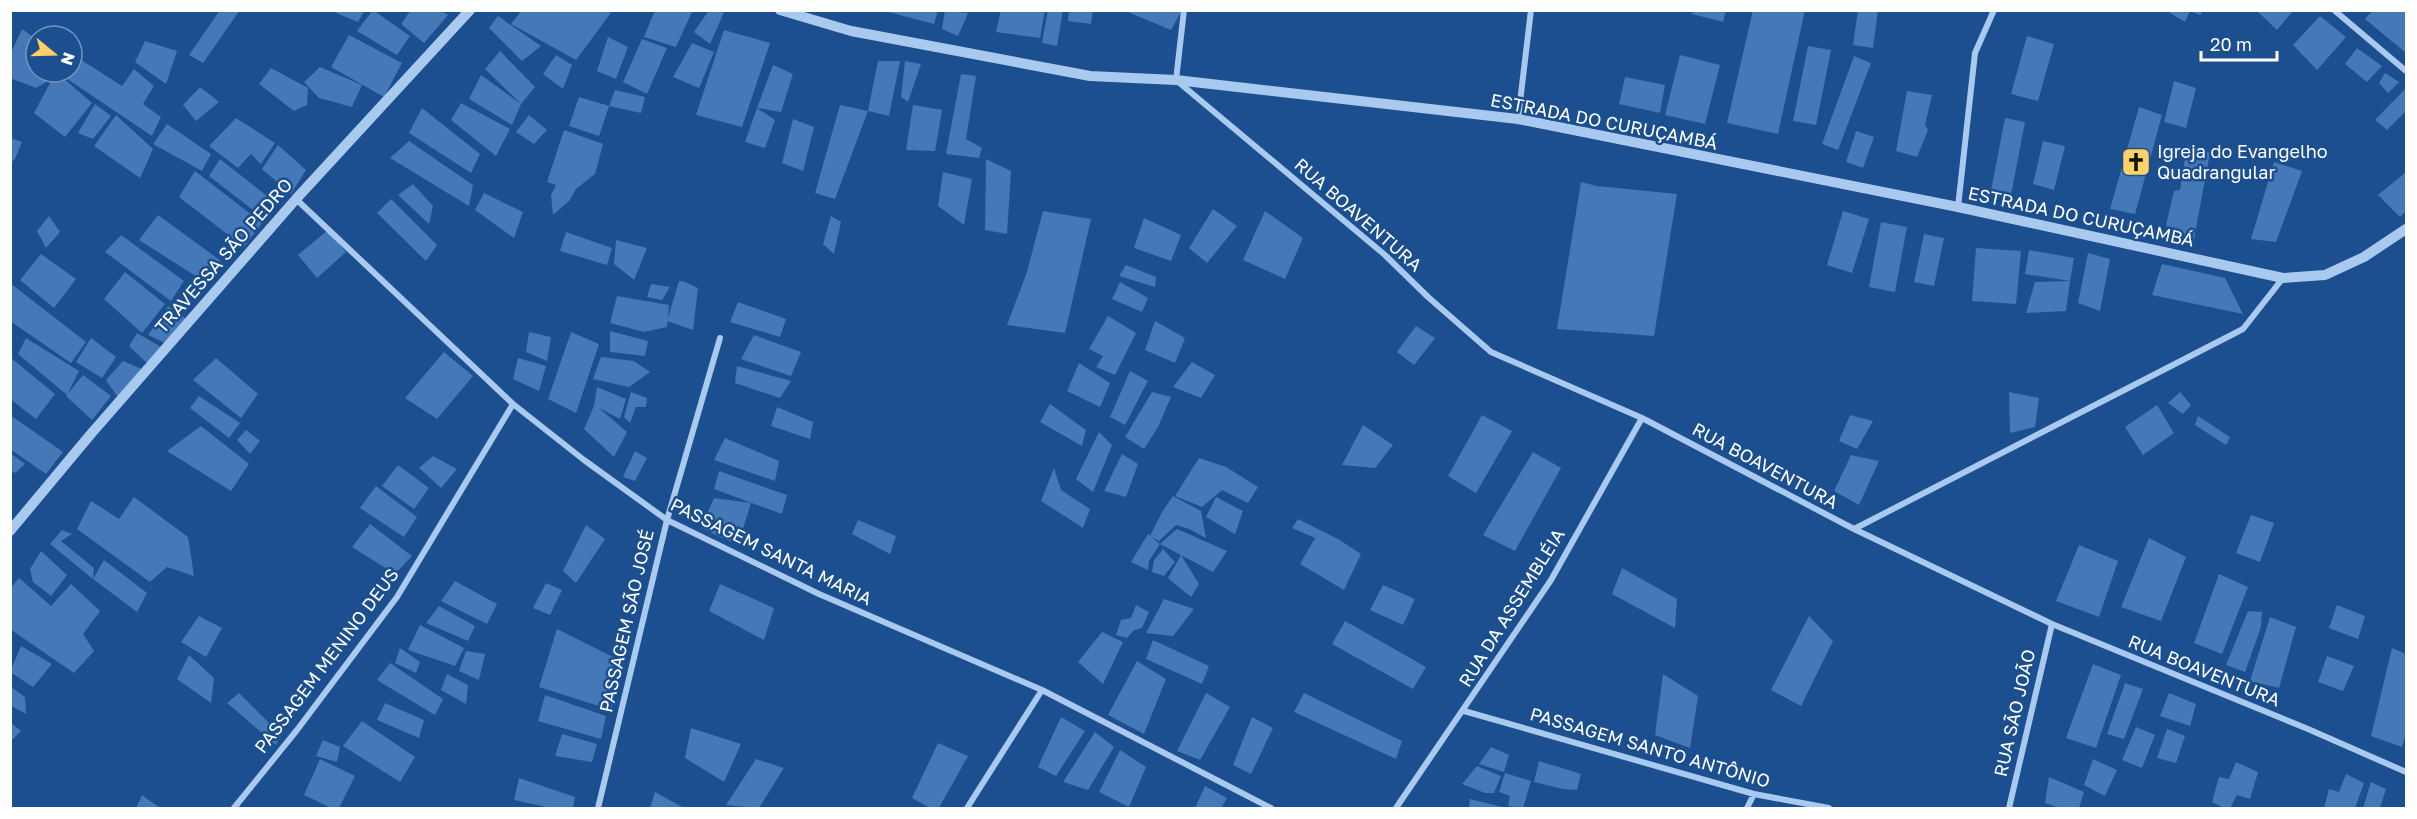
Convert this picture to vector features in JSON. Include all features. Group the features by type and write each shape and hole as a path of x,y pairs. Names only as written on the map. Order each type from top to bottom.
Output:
{"street":[{"name":"TRAVESSA SÃO PEDRO","path":"10,531 14,520 296,199 470,10"},
{"name":"ESTRADA DO CURUÇAMBÁ","path":"780,10 851,31 1090,76 1176,80 1518,119 1958,207 2283,278 2325,275 2364,257 2406,229"},
{"path":"1176,80 1184,10"},
{"path":"1518,119 1531,10"},
{"path":"1958,207 1975,53 1994,10"},
{"path":"2334,10 2406,71"},
{"name":"RUA BOAVENTURA","path":"1176,80 1385,255 1428,297 1491,352 1642,418 1854,529 2052,624 2308,729 2406,772"},
{"name":"PASSAGEM SANTA MARIA","path":"296,199 513,404 667,520 685,531 819,594 1042,690 1271,808"},
{"path":"1854,529 2243,329 2283,278"},
{"name":"PASSAGEM SÃO JOSÉ","path":"598,808 667,520 720,338"},
{"name":"PASSAGEM MENINO DEUS","path":"234,808 297,730 397,597 513,404"},
{"name":"RUA DA ASSEMBLÉIA","path":"1396,808 1551,580 1642,418"},
{"name":"RUA SÃO JOÃO","path":"2008,808 2052,624"},
{"path":"967,808 1042,690"},
{"name":"PASSAGEM SANTO ANTÔNIO","path":"1464,711 1754,794 1829,808"},
{"path":"1747,808 1754,794"}],"building":[{"path":"220,10 240,10 203,63 189,55"},
{"path":"329,10 365,10 358,22"},
{"path":"373,10 410,36 397,55 357,31"},
{"path":"411,10 441,10 448,15 424,43 401,24"},
{"path":"522,10 613,10 576,60 511,24"},
{"path":"655,10 693,10 676,47 644,37"},
{"path":"709,10 725,10 710,44 694,32"},
{"path":"881,10 938,10 934,24"},
{"path":"945,10 968,13 958,36 942,29"},
{"path":"1001,10 1045,10 1040,38 996,32"},
{"path":"1048,10 1063,10 1057,46 1042,43"},
{"path":"1069,10 1093,10 1091,24 1068,21"},
{"path":"1132,10 1182,10 1171,30 1130,13"},
{"path":"1693,10 1726,10 1723,22 1692,14"},
{"path":"1753,10 1805,10 1778,134 1727,123"},
{"path":"1858,10 1878,10 1873,48 1853,45"},
{"path":"2165,10 2204,10 2200,15 2190,11 2185,22"},
{"path":"2256,10 2294,10 2277,30"},
{"path":"2373,10 2406,10 2406,53 2365,19"},
{"path":"498,16 541,46 522,61 489,28"},
{"path":"2320,16 2346,37 2317,70 2293,45"},
{"path":"22,29 24,30 24,83 10,78 10,55"},
{"path":"724,30 770,43 742,127 696,115"},
{"path":"349,35 402,63 384,97 331,67"},
{"path":"2027,36 2054,44 2038,101 2011,94"},
{"path":"608,37 628,47 616,79 597,71"},
{"path":"642,39 667,48 647,94 623,82"},
{"path":"145,41 177,51 166,84 135,62"},
{"path":"692,43 714,52 699,88 673,77"},
{"path":"1808,46 1831,50 1816,125 1793,121"},
{"path":"2357,48 2382,66 2367,82 2345,64"},
{"path":"500,51 535,87 521,104 485,69"},
{"path":"556,55 572,65 563,89 543,74"},
{"path":"1680,55 1720,65 1705,124 1665,115"},
{"path":"1854,56 1871,63 1838,150 1822,144"},
{"path":"878,61 900,61 889,116 868,111"},
{"path":"905,61 921,64 908,102 901,97"},
{"path":"84,62 122,86 134,69 154,86 143,104 161,117 152,136 75,84 84,84"},
{"path":"773,65 793,74 781,112 757,108"},
{"path":"320,67 362,85 352,107 319,98 304,82"},
{"path":"271,68 308,88 307,105 294,111 259,84"},
{"path":"2385,73 2399,82 2388,93 2379,83"},
{"path":"961,74 976,76 966,139 982,148 979,158 946,154"},
{"path":"481,75 521,104 512,125 469,99"},
{"path":"1625,77 1665,85 1660,113 1619,104"},
{"path":"2174,81 2196,88 2186,128 2164,122"},
{"path":"26,84 43,84 36,88"},
{"path":"50,84 70,84 92,103 65,137 34,113"},
{"path":"200,87 219,102 196,121 183,105"},
{"path":"2406,88 2406,111 2387,130 2375,120"},
{"path":"615,90 645,97 641,113 609,106"},
{"path":"1907,91 1932,95 1925,125 1928,130 1917,157 1896,151"},
{"path":"579,97 609,106 599,136 569,126"},
{"path":"461,103 510,129 496,156 451,120"},
{"path":"95,104 111,116 93,139 78,133"},
{"path":"840,105 868,111 835,199 815,193"},
{"path":"913,105 942,110 935,151 906,150"},
{"name":"Igreja do Evangelho Quadrangular","path":"2139,107 2162,115 2135,214 2110,209"},
{"path":"422,108 480,154 471,173 409,133"},
{"path":"757,108 775,120 765,148 745,142"},
{"path":"116,115 153,149 140,178 94,146"},
{"path":"529,115 547,130 534,144 516,132"},
{"path":"236,118 275,143 261,164 251,154 238,168 209,146"},
{"path":"2005,118 2025,122 2011,195 1991,191"},
{"path":"793,119 814,127 803,171 782,163"},
{"path":"167,124 211,154 202,171 153,144"},
{"path":"564,130 603,144 595,174 576,189 570,200 553,215 551,195 556,185 547,182"},
{"path":"1856,131 1874,137 1863,168 1846,162"},
{"path":"10,138 22,142 15,159 10,163"},
{"path":"409,141 473,185 469,206 390,158"},
{"path":"2043,141 2065,146 2054,190 2033,184"},
{"path":"278,145 306,170 291,194 262,169"},
{"path":"2187,145 2210,153 2194,239 2170,235 2171,230 2166,225 2174,191 2180,190"},
{"path":"220,159 267,196 253,210 209,176"},
{"path":"986,159 1011,171 1007,234 985,230"},
{"path":"2274,162 2302,171 2276,242 2251,239"},
{"path":"195,171 262,223 244,247 179,197"},
{"path":"943,172 972,179 964,225 938,206"},
{"path":"2405,173 2406,211 2400,217 2378,195"},
{"path":"1581,182 1597,186 1677,194 1654,336 1557,329"},
{"path":"413,184 433,206 429,224 398,195"},
{"path":"484,193 523,212 514,238 475,210"},
{"path":"391,199 437,245 426,261 377,213"},
{"path":"1213,209 1237,226 1207,263 1189,248"},
{"path":"1043,211 1091,219 1065,333 1007,325 1027,272"},
{"path":"1265,211 1303,238 1285,279 1243,260"},
{"path":"1843,211 1869,219 1852,273 1827,265"},
{"path":"158,215 221,261 205,282 139,240"},
{"path":"49,216 60,232 46,248 37,231"},
{"path":"831,216 841,222 834,254 823,244"},
{"path":"1144,218 1181,235 1171,261 1134,248"},
{"path":"1881,222 1907,227 1895,292 1869,287"},
{"path":"328,230 346,252 317,278 298,255"},
{"path":"566,232 612,248 607,265 560,251"},
{"path":"1924,234 1944,238 1934,286 1914,282"},
{"path":"121,235 184,281 171,301 105,252"},
{"path":"616,240 647,248 634,280 614,264"},
{"path":"1976,248 2021,251 2016,304 1972,301"},
{"path":"2029,250 2074,258 2070,281 2025,274"},
{"path":"2088,253 2110,259 2100,311 2078,303"},
{"path":"41,254 76,279 54,308 20,280"},
{"path":"2162,264 2225,278 2243,314 2152,295"},
{"path":"1126,265 1156,277 1155,287 1119,276"},
{"path":"125,272 165,304 142,333 104,299"},
{"path":"679,281 698,288 693,330 667,321"},
{"path":"2070,281 2066,311 2026,313 2035,282"},
{"path":"1120,282 1148,298 1142,312 1112,299"},
{"path":"10,283 86,342 71,363 10,321"},
{"path":"651,284 670,287 662,300 647,297"},
{"path":"617,296 669,305 667,327 644,332 610,323"},
{"path":"738,302 786,319 780,337 730,322"},
{"path":"168,306 188,320 167,344 148,335"},
{"path":"1108,316 1136,333 1115,375 1096,367 1103,356 1089,349"},
{"path":"1155,321 1185,338 1175,363 1145,350"},
{"path":"1416,326 1435,338 1414,365 1397,352"},
{"path":"610,331 648,341 645,356 610,352"},
{"path":"529,332 551,337 547,361 526,352"},
{"path":"571,332 599,344 576,413 548,399"},
{"path":"137,333 161,347 147,363 129,346"},
{"path":"754,335 801,352 791,376 741,359"},
{"path":"26,338 79,371 67,395 18,354"},
{"path":"91,338 116,357 102,378 76,362"},
{"path":"444,352 473,376 437,419 405,398"},
{"path":"10,357 55,394 36,419 10,399"},
{"path":"601,357 634,361 650,372 629,387 593,379"},
{"path":"216,358 258,394 241,418 193,380"},
{"path":"518,358 546,366 539,391 513,379"},
{"path":"123,361 144,370 119,399 106,380"},
{"path":"1192,362 1215,375 1201,398 1173,387"},
{"path":"1079,363 1110,383 1100,407 1067,391"},
{"path":"737,366 791,381 780,398 735,383"},
{"path":"1130,371 1148,381 1125,425 1110,417"},
{"path":"83,375 111,396 92,420 66,396"},
{"path":"597,387 626,399 620,419 599,408 627,432 614,457 584,429 594,406"},
{"path":"631,392 647,398 646,407 636,407 630,423 624,417"},
{"path":"1152,392 1171,397 1158,427 1144,449 1125,437"},
{"path":"2009,392 2039,398 2035,427 2010,433"},
{"path":"2180,392 2191,405 2183,414 2168,403"},
{"path":"199,396 240,423 229,438 190,408"},
{"path":"1050,404 1086,430 1082,446 1040,422"},
{"path":"2157,405 2174,433 2143,455 2125,427"},
{"path":"777,407 813,422 810,439 771,426"},
{"path":"1482,415 1512,431 1476,493 1448,476"},
{"path":"1850,415 1873,421 1857,449 1839,441"},
{"path":"2198,416 2230,437 2226,445 2195,425"},
{"path":"13,417 63,452 46,474 10,449 10,420"},
{"path":"1363,425 1393,445 1375,468 1342,465"},
{"path":"201,426 249,464 231,491 167,451"},
{"path":"246,430 260,441 250,454 237,440"},
{"path":"1099,432 1112,445 1093,492 1076,479"},
{"path":"725,438 779,461 775,481 714,460"},
{"path":"635,451 647,458 635,481 623,477"},
{"path":"1533,452 1561,468 1515,551 1483,535"},
{"path":"10,453 25,464 15,473 10,470"},
{"path":"1122,454 1138,464 1126,497 1104,491"},
{"path":"1851,455 1879,461 1859,505 1834,491"},
{"path":"433,456 457,469 441,488 419,468"},
{"path":"1199,458 1226,467 1258,487 1248,503 1222,490 1202,507 1175,496"},
{"path":"398,465 429,488 414,509 382,486"},
{"path":"1054,468 1061,490 1090,509 1083,528 1041,501"},
{"path":"719,471 787,495 782,514 714,489"},
{"path":"376,486 417,517 404,537 360,508"},
{"path":"1173,496 1201,511 1206,538 1176,525 1159,541 1150,536"},
{"path":"134,497 188,537 194,576 167,567 150,582 77,529 91,501 119,519"},
{"path":"1216,497 1243,511 1235,534 1206,517"},
{"path":"714,498 751,503 738,545 701,528"},
{"path":"2251,515 2274,523 2260,562 2236,553"},
{"path":"1298,519 1338,539 1361,554 1344,590 1300,564 1315,538 1292,528"},
{"path":"858,520 896,536 890,554 852,534"},
{"path":"370,524 412,556 395,574 352,547"},
{"path":"586,525 605,539 576,583 563,571"},
{"path":"1177,529 1227,551 1213,572 1160,544"},
{"path":"62,530 72,534 61,541 94,568 93,579 50,544"},
{"path":"1148,534 1160,544 1149,561 1148,570 1131,562"},
{"path":"2149,538 2186,557 2161,621 2121,607"},
{"path":"2079,545 2118,561 2099,617 2056,601"},
{"path":"1163,549 1175,562 1164,576 1152,572 1154,560"},
{"path":"41,551 67,575 51,596 33,582 30,569"},
{"path":"1181,555 1199,584 1191,597 1168,578"},
{"path":"104,560 147,593 137,612 93,579"},
{"path":"1622,568 1677,599 1675,628 1612,594"},
{"path":"2219,574 2248,587 2222,654 2194,643"},
{"path":"19,578 51,606 71,584 100,611 83,634 94,651 74,673 10,629 10,589"},
{"path":"455,581 497,604 487,624 441,601"},
{"path":"546,583 562,590 550,615 533,608"},
{"path":"720,584 774,608 764,640 709,611"},
{"path":"1383,585 1415,599 1403,625 1370,610"},
{"path":"1164,599 1194,609 1173,636 1146,633"},
{"path":"1136,605 1149,612 1142,628 1134,630 1127,638 1116,635 1121,620 1131,618"},
{"path":"2337,605 2365,616 2358,639 2329,628"},
{"path":"439,606 475,626 468,641 426,623"},
{"path":"2248,611 2262,612 2261,627 2245,672 2226,665"},
{"path":"199,616 222,628 206,657 181,642"},
{"path":"1809,616 1833,641 1801,706 1771,690"},
{"path":"2270,617 2296,627 2279,688 2250,681"},
{"path":"1345,621 1426,667 1413,689 1332,644"},
{"path":"420,625 464,648 455,666 408,650"},
{"path":"557,629 623,662 611,710 539,687"},
{"path":"1102,632 1123,642 1103,684 1078,662"},
{"path":"1153,640 1209,666 1202,684 1146,659"},
{"path":"21,646 52,664 33,687 10,672"},
{"path":"400,648 420,662 416,673 395,663"},
{"path":"2392,648 2406,654 2406,733 2402,747 2371,736"},
{"path":"466,651 485,654 479,680 459,671"},
{"path":"189,655 214,678 211,703 177,679"},
{"path":"2327,656 2354,666 2343,691 2318,682"},
{"path":"1137,661 1166,679 1144,734 1108,715"},
{"path":"390,663 443,699 435,715 377,680"},
{"path":"2093,664 2121,675 2096,748 2066,738"},
{"path":"447,674 468,685 466,704 441,690"},
{"path":"1663,674 1698,696 1690,748 1655,735"},
{"path":"2125,683 2143,689 2124,739 2107,734"},
{"path":"10,686 25,697 26,714 10,705"},
{"path":"239,693 281,735 276,745 227,703"},
{"path":"1206,693 1230,707 1200,760 1177,751"},
{"path":"1304,693 1402,741 1396,759 1294,712"},
{"path":"2169,693 2196,704 2190,726 2160,716"},
{"path":"545,695 606,716 601,739 538,721"},
{"path":"385,703 424,720 419,738 377,720"},
{"path":"1061,717 1085,731 1056,776 1038,767"},
{"path":"1252,717 1273,728 1251,774 1233,765"},
{"path":"362,721 415,757 400,782 343,746"},
{"path":"10,722 21,731 10,742"},
{"path":"2136,727 2155,735 2142,768 2122,760"},
{"path":"691,728 741,744 724,782 685,758"},
{"path":"2167,729 2185,736 2176,763 2157,758"},
{"path":"1095,732 1114,747 1088,790 1063,782"},
{"path":"562,734 597,744 592,762 555,756"},
{"path":"323,740 340,747 337,762 316,756"},
{"path":"938,743 968,756 939,808 930,808 912,798"},
{"path":"1491,747 1509,755 1504,772 1479,764"},
{"path":"1120,750 1146,767 1129,807 1099,792"},
{"path":"320,759 355,776 339,808 331,808 304,795"},
{"path":"756,759 784,768 759,808 726,805"},
{"path":"2093,759 2117,770 2105,796 2084,785"},
{"path":"1539,761 1581,774 1577,790 1534,782"},
{"path":"2236,762 2258,772 2250,799 2237,795 2230,808 2224,808 2212,802 2219,777 2229,779"},
{"path":"1477,766 1501,776 1494,793 1485,793 1462,784"},
{"path":"1505,773 1531,781 1523,808 1508,806 1510,796 1499,792"},
{"path":"2346,774 2364,783 2355,808 2324,808 2329,789 2339,792"},
{"path":"2049,777 2084,792 2079,808 2060,808 2045,803"},
{"path":"519,778 575,797 573,808 551,808 514,800"},
{"path":"2371,782 2386,789 2380,808 2363,808"},
{"path":"1205,786 1227,798 1221,808 1195,808"},
{"path":"655,792 684,808 650,808"},
{"path":"142,795 160,808 136,808"},
{"path":"1470,799 1506,808 1469,808"}],"place":[{"name":"Igreja do Evangelho Quadrangular","path":"2136,162"}]}
